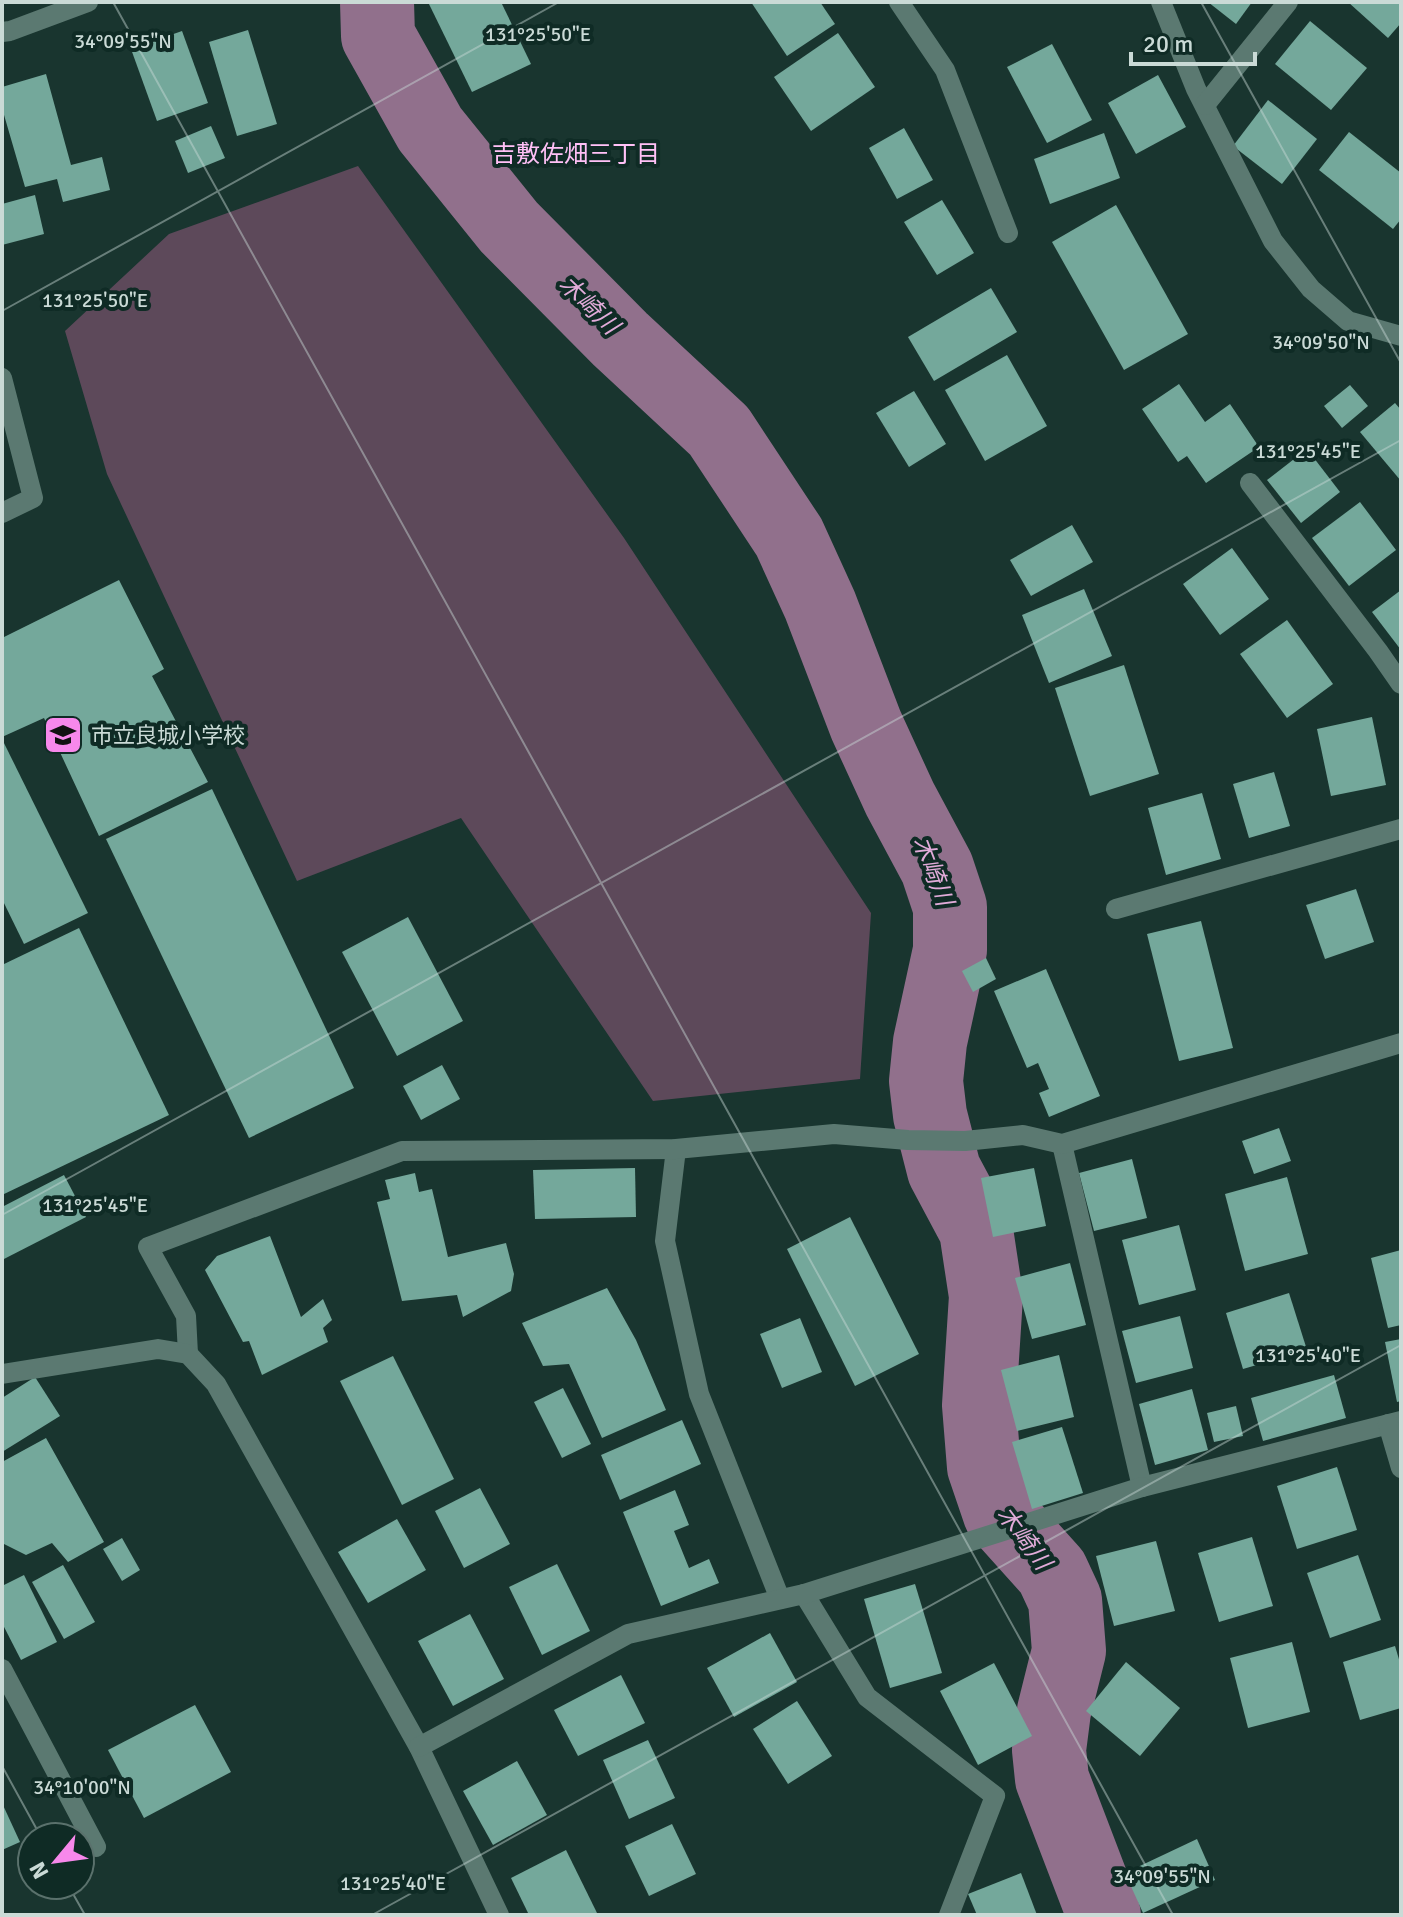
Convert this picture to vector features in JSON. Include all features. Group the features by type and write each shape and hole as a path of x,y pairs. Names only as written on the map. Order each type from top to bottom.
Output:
{"street":[{"path":"2,32 88,2"},
{"path":"899,2 945,70 1008,233"},
{"path":"1161,2 1196,89 1273,241 1311,289 1348,321 1401,336"},
{"path":"1205,105 1288,2"},
{"path":"2,378 33,498 2,513"},
{"path":"1250,483 1401,684"},
{"path":"1116,909 1401,829"},
{"path":"188,1354 186,1316 148,1247 402,1151 676,1149 834,1134 965,1141 1023,1135 1062,1144 1401,1043"},
{"path":"1062,1144 1142,1487"},
{"path":"676,1149 665,1241 699,1394 780,1599"},
{"path":"2,1374 158,1349 188,1354 216,1384 419,1747 499,1915"},
{"path":"419,1747 628,1634 804,1594 1142,1487 1394,1422 1401,1468"},
{"path":"804,1594 867,1697 995,1796 949,1915"},
{"path":"2,1669 82,1821"}],"shaded area":[{"path":"358,166 624,538 871,913 860,1079 653,1101 461,818 297,881 107,474 65,331 169,234"}],"building":[{"path":"428,2 501,2 531,64 472,92"},
{"path":"751,2 820,2 835,24 787,56"},
{"path":"1208,2 1252,2 1236,24"},
{"path":"1348,2 1401,2 1401,23 1388,38"},
{"path":"1310,21 1367,68 1331,110 1275,64"},
{"path":"248,30 277,124 237,136 209,42"},
{"path":"182,31 208,103 157,121 131,49"},
{"path":"838,33 875,87 811,131 774,77"},
{"path":"1052,44 1092,120 1047,143 1007,67"},
{"path":"46,74 71,165 102,157 110,190 63,202 57,179 25,187 2,108 2,87"},
{"path":"1158,75 1186,127 1136,154 1108,103"},
{"path":"1268,100 1317,139 1282,184 1233,146"},
{"path":"211,126 225,158 188,173 175,141"},
{"path":"904,128 933,180 897,199 869,148"},
{"path":"1349,132 1401,173 1401,219 1393,229 1319,170"},
{"path":"1104,133 1120,178 1050,204 1034,159"},
{"path":"35,195 44,234 2,245 2,204"},
{"path":"942,200 974,253 937,275 904,222"},
{"path":"1116,205 1188,334 1124,370 1052,242"},
{"path":"991,288 1017,332 934,381 908,337"},
{"path":"1007,355 1047,426 985,461 945,390"},
{"path":"1179,384 1205,422 1230,404 1259,447 1206,483 1187,456 1178,462 1142,409"},
{"path":"1350,385 1368,406 1342,428 1324,406"},
{"path":"914,391 946,444 909,467 876,413"},
{"path":"1395,403 1401,410 1401,481 1360,432"},
{"path":"1307,449 1340,492 1301,523 1267,480"},
{"path":"1360,502 1396,550 1349,586 1312,538"},
{"path":"1072,525 1093,562 1031,596 1010,560"},
{"path":"1232,548 1269,599 1220,635 1183,584"},
{"path":"119,580 164,669 152,676 208,782 99,836 44,718 2,737 2,638"},
{"path":"1084,589 1112,656 1049,683 1022,615"},
{"path":"1401,590 1401,650 1372,612"},
{"path":"1287,620 1333,684 1287,718 1240,654"},
{"path":"1124,665 1159,774 1090,796 1055,688"},
{"path":"1372,717 1386,785 1331,796 1317,729"},
{"path":"2,739 88,913 24,944 2,899"},
{"path":"1274,772 1290,826 1249,838 1233,784"},
{"path":"212,789 354,1088 249,1138 106,839"},
{"path":"1202,793 1221,859 1166,875 1148,808"},
{"path":"1356,889 1374,942 1325,959 1306,905"},
{"path":"408,917 463,1021 397,1056 342,952"},
{"path":"1201,921 1233,1048 1179,1061 1147,934"},
{"path":"79,928 169,1115 2,1195 2,965"},
{"path":"986,958 996,979 973,992 962,971"},
{"path":"1046,969 1100,1096 1049,1117 1039,1093 1049,1089 1038,1063 1027,1068 994,991"},
{"path":"442,1065 460,1099 421,1120 403,1086"},
{"path":"1279,1128 1291,1161 1254,1174 1242,1141"},
{"path":"1132,1159 1147,1218 1094,1231 1079,1173"},
{"path":"635,1168 636,1217 535,1219 533,1170"},
{"path":"1034,1168 1046,1226 993,1237 981,1178"},
{"path":"415,1173 419,1192 432,1189 448,1257 506,1243 514,1274 511,1291 463,1317 457,1295 402,1301 377,1202 390,1199 385,1180"},
{"path":"64,1175 86,1217 2,1260 2,1207"},
{"path":"1287,1177 1308,1254 1245,1271 1225,1194"},
{"path":"850,1217 919,1354 855,1386 787,1249"},
{"path":"1179,1225 1196,1290 1139,1305 1122,1240"},
{"path":"270,1236 301,1317 323,1299 332,1320 323,1328 328,1342 262,1375 249,1341 243,1342 205,1270 217,1256"},
{"path":"1401,1250 1401,1325 1388,1328 1371,1258"},
{"path":"1070,1263 1086,1325 1032,1339 1015,1278"},
{"path":"607,1288 636,1340 666,1410 602,1438 569,1364 543,1366 522,1323"},
{"path":"1289,1293 1307,1350 1243,1369 1226,1313"},
{"path":"1180,1316 1193,1368 1136,1383 1122,1331"},
{"path":"800,1318 822,1372 782,1388 760,1334"},
{"path":"1401,1339 1401,1401 1397,1402 1385,1342"},
{"path":"1059,1355 1074,1417 1017,1431 1001,1370"},
{"path":"393,1356 454,1479 402,1505 340,1381"},
{"path":"1334,1375 1346,1418 1263,1441 1251,1398"},
{"path":"35,1377 60,1416 2,1452 2,1398"},
{"path":"563,1388 591,1444 562,1458 534,1402"},
{"path":"1192,1389 1208,1450 1155,1465 1139,1404"},
{"path":"1236,1406 1243,1436 1214,1442 1207,1413"},
{"path":"682,1420 701,1464 620,1500 601,1455"},
{"path":"1062,1427 1083,1493 1032,1509 1012,1442"},
{"path":"46,1438 104,1542 68,1562 52,1543 26,1555 2,1543 2,1462"},
{"path":"1337,1467 1357,1530 1297,1549 1277,1486"},
{"path":"480,1488 510,1544 464,1568 435,1511"},
{"path":"675,1490 689,1525 674,1531 689,1568 709,1559 719,1583 661,1606 623,1512"},
{"path":"397,1519 426,1570 368,1603 338,1552"},
{"path":"1252,1537 1273,1606 1219,1622 1198,1553"},
{"path":"122,1538 140,1570 122,1581 103,1549"},
{"path":"1156,1541 1175,1611 1114,1626 1096,1556"},
{"path":"1358,1555 1381,1620 1330,1638 1307,1573"},
{"path":"557,1564 590,1631 542,1655 509,1587"},
{"path":"63,1565 95,1622 64,1639 32,1582"},
{"path":"24,1575 57,1642 21,1660 2,1623 2,1586"},
{"path":"915,1584 942,1673 890,1688 864,1599"},
{"path":"470,1614 504,1679 453,1706 418,1641"},
{"path":"770,1633 797,1682 734,1717 707,1668"},
{"path":"1292,1642 1310,1712 1248,1728 1230,1658"},
{"path":"1395,1646 1401,1666 1401,1708 1360,1720 1343,1662"},
{"path":"1126,1662 1180,1708 1140,1756 1086,1711"},
{"path":"994,1663 1032,1736 978,1765 940,1691"},
{"path":"621,1675 645,1723 578,1756 554,1710"},
{"path":"797,1701 832,1756 788,1784 753,1729"},
{"path":"195,1705 231,1772 144,1818 108,1750"},
{"path":"648,1740 675,1798 629,1819 603,1760"},
{"path":"517,1761 547,1815 493,1845 463,1791"},
{"path":"2,1803 16,1833 16,1844 2,1850"},
{"path":"672,1824 696,1874 649,1896 625,1846"},
{"path":"1197,1839 1215,1880 1143,1913 1125,1873"},
{"path":"566,1850 598,1915 529,1915 511,1878"},
{"path":"1021,1873 1037,1915 977,1915 968,1894"}],"waterway":[{"name":"木崎川","path":"377,2 378,36 430,129 509,227 620,339 719,431 789,537 820,605 866,725 900,799 937,868 950,907 950,950 930,1042 926,1081 930,1115 944,1170 976,1230 986,1296 979,1405 984,1467 1000,1514 1052,1572 1065,1600 1069,1651 1054,1711 1049,1750 1052,1779 1104,1915"}],"place":[{"name":"市立良城小学校","path":"63,735"}],"district":[{"name":"吉敷佐畑三丁目","path":"576,154"}]}
